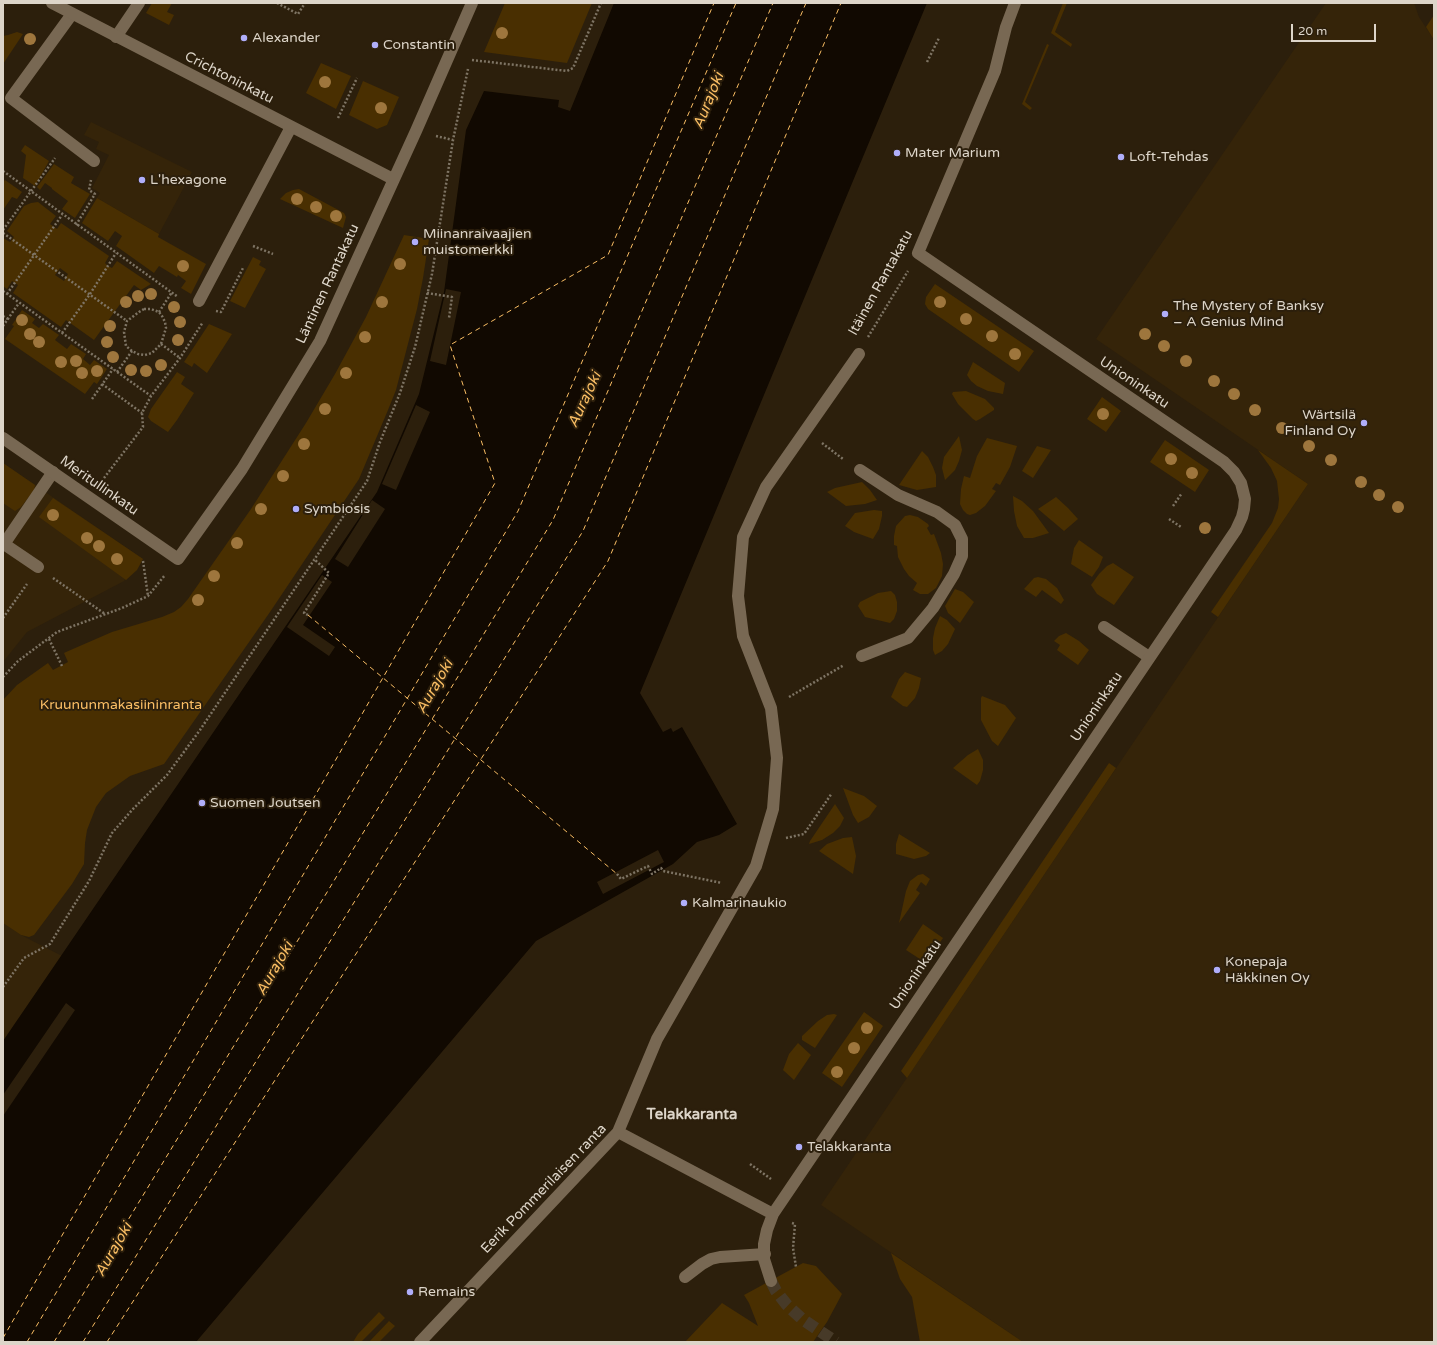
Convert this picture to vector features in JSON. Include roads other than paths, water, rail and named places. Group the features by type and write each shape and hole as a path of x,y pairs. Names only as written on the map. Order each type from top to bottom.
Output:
{"street":[{"name":"Crichtoninkatu","path":"52,3 393,179"},
{"path":"116,37 139,3"},
{"name":"Läntinen Rantakatu","path":"178,559 242,469 320,341 393,179 416,132 472,3"},
{"name":"Itäinen Rantakatu","path":"918,253 995,70 1006,27 1015,3"},
{"path":"72,14 11,98 94,161"},
{"path":"199,301 291,127"},
{"name":"Unioninkatu","path":"771,1281 764,1259 764,1244 773,1214 1236,530 1242,517 1245,499 1241,483 1234,472 1224,462 918,253"},
{"path":"618,1132 658,1039 756,866 773,809 777,758 771,708 743,636 738,596 743,537 766,487 859,354"},
{"name":"Meritullinkatu","path":"3,438 178,559"},
{"path":"860,470 898,494 937,512 955,525 962,539 962,556 954,574 933,608 908,638 862,656"},
{"path":"38,567 4,544 53,472"},
{"path":"1104,627 1149,657"},
{"name":"Eerik Pommerilaisen ranta","path":"420,1342 618,1132 773,1214"},
{"path":"685,1277 702,1264 720,1257 764,1254"}],"water":[{"name":"Aurajoki","path":"614,3 927,3 640,693 663,732 671,728 673,732 682,727 737,824 719,835 697,842 673,864 536,941 196,1342 3,1342 3,1041 377,492 419,394 444,292 466,130 484,91 559,100 558,107 570,111"}],"tunnel":[{"path":"771,1281 776,1291 787,1305 802,1319 836,1342"}],"place":[{"name":"Alexander","path":"244,38"},
{"name":"Constantin","path":"375,45"},
{"name":"Mater Marium","path":"897,153"},
{"name":"Loft-Tehdas","path":"1121,157"},
{"name":"L'hexagone","path":"142,180"},
{"name":"Miinanraivaajien muistomerkki","path":"415,242"},
{"name":"The Mystery of Banksy – A Genius Mind","path":"1165,314"},
{"name":"Wärtsilä Finland Oy","path":"1364,423"},
{"name":"Symbiosis","path":"296,509"},
{"name":"Suomen Joutsen","path":"202,803"},
{"name":"Kalmarinaukio","path":"684,903"},
{"name":"Konepaja Häkkinen Oy","path":"1217,970"},
{"name":"Telakkaranta","path":"799,1147"},
{"name":"Remains","path":"410,1292"}],"district":[{"name":"Telakkaranta","path":"692,1115"}],"park label":[{"name":"Kruununmakasiininranta","path":"121,705"}]}
